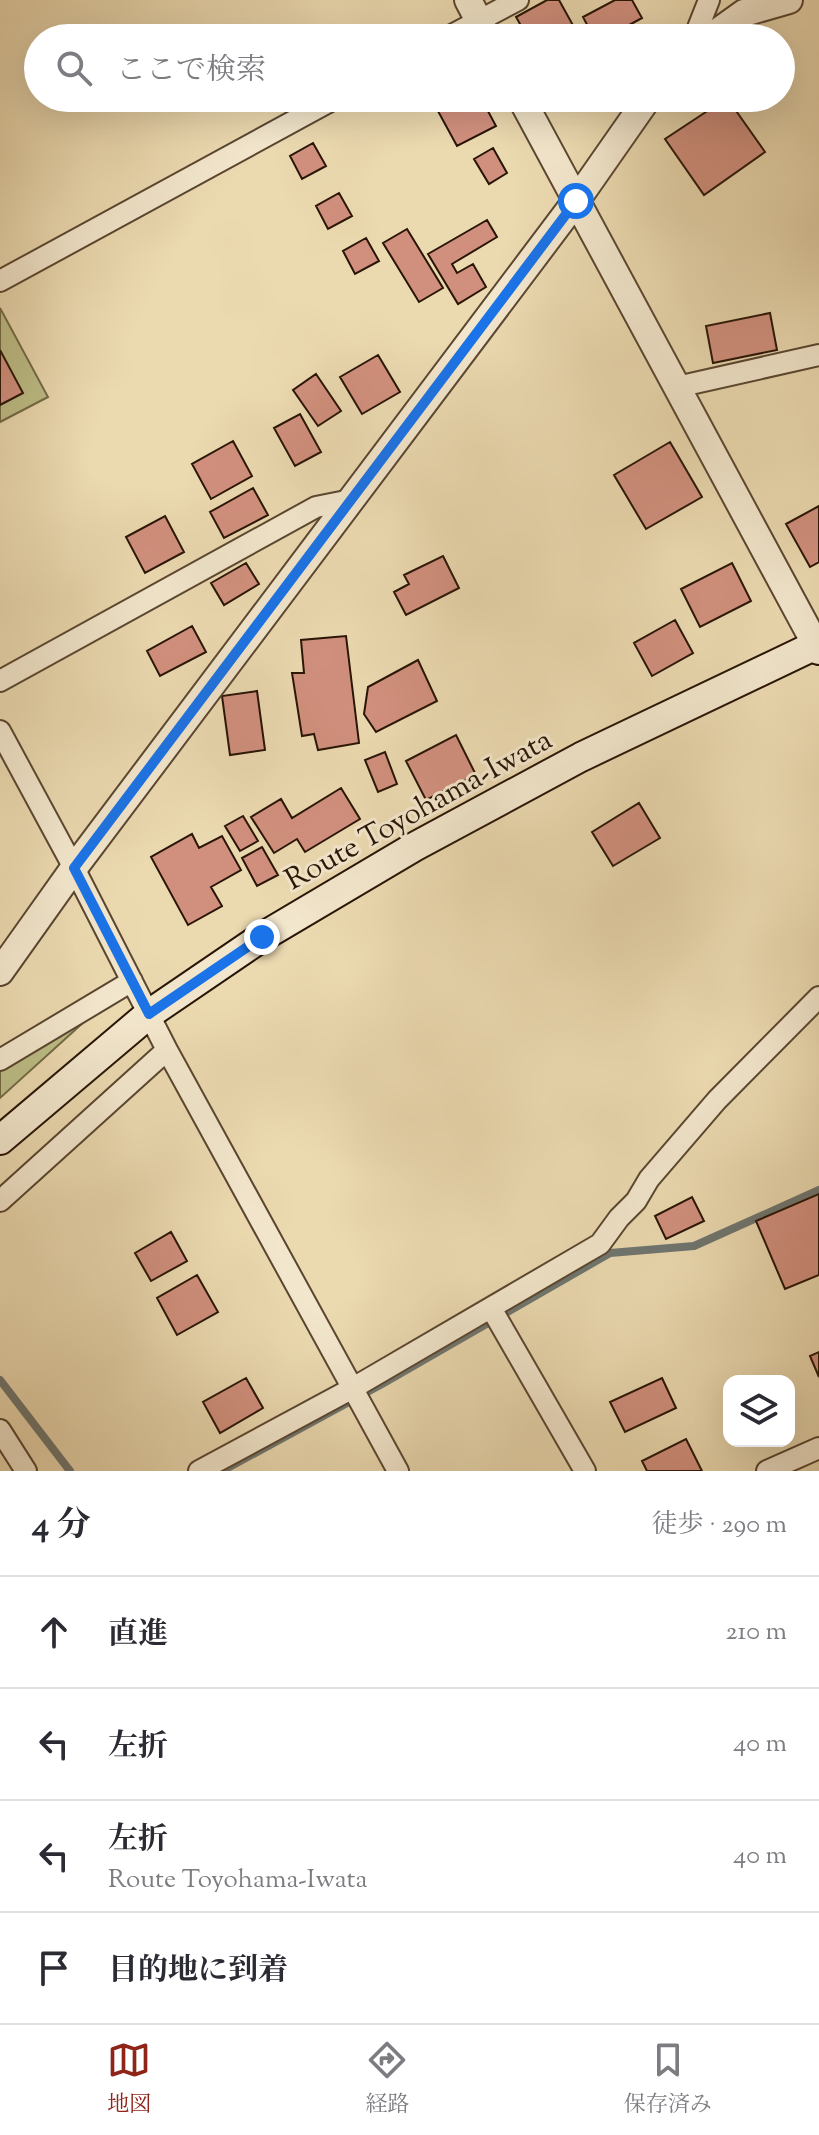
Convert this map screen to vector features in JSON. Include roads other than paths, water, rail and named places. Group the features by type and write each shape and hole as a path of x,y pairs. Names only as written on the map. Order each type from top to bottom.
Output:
{"main road":[{"name":"Route Toyohama-Iwata","path":"0,1140 149,1014 262,937 414,847 581,757 818,646"}],"street":[{"path":"478,19 518,0"},
{"path":"700,24 709,0"},
{"path":"729,24 744,13 789,0"},
{"path":"0,281 310,112"},
{"path":"528,112 818,646"},
{"path":"0,972 74,868 576,201 638,112"},
{"path":"677,387 819,355"},
{"path":"0,681 316,507 351,500"},
{"path":"0,731 167,1050 398,1471"},
{"path":"0,1060 132,981"},
{"path":"199,1471 353,1388 600,1244 636,1201 649,1179 717,1100 819,997"},
{"path":"0,1201 167,1050"},
{"path":"491,1308 585,1471"},
{"path":"0,1430 26,1471"},
{"path":"767,1471 819,1448"}],"waterway":[{"path":"222,1471 382,1384 610,1253 694,1246 819,1190"},
{"path":"0,1380 70,1471"}]}
